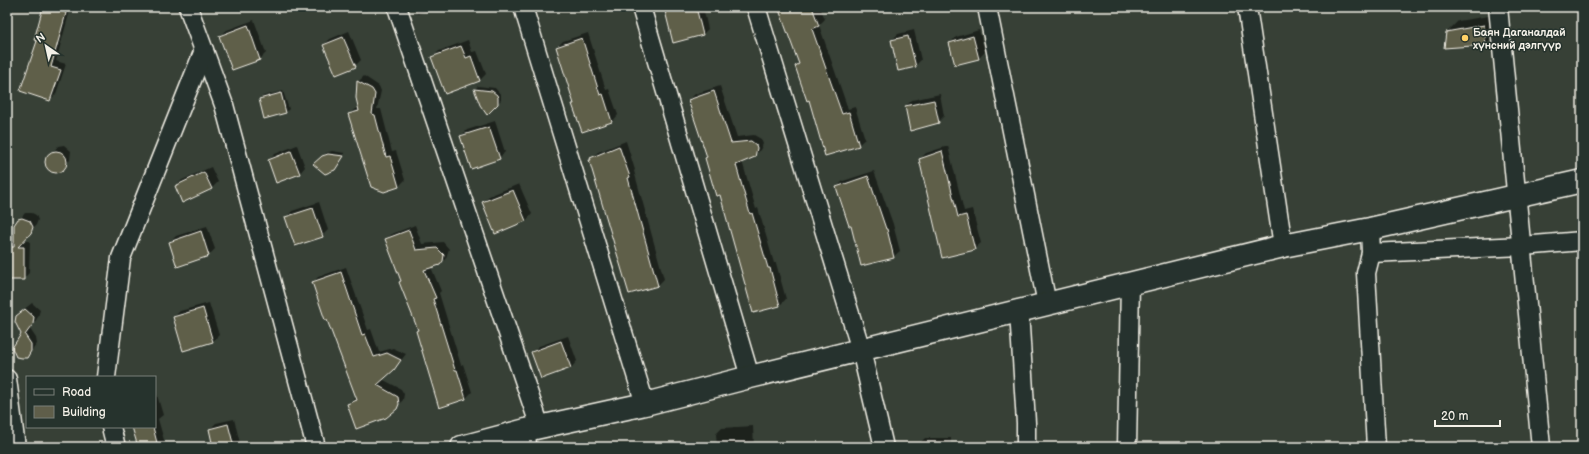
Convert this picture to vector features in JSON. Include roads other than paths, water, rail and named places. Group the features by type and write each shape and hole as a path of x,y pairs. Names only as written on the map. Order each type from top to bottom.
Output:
{"street":[{"path":"188,7 224,105 316,447"},
{"path":"397,7 531,434"},
{"path":"523,7 645,404"},
{"path":"641,7 750,377"},
{"path":"756,7 861,350 884,447"},
{"path":"986,7 1047,304"},
{"path":"1247,7 1283,246"},
{"path":"1498,7 1541,447"},
{"path":"106,376 121,258 204,50"},
{"path":"462,447 531,434 750,377 1283,246 1370,229 1517,197 1582,181"},
{"path":"1370,229 1371,253 1366,273 1376,447"},
{"path":"1371,253 1522,246 1582,241"},
{"path":"1127,447 1130,283"},
{"path":"1019,311 1026,423 1026,447"},
{"path":"7,379 16,447"},
{"path":"111,428 116,447"}],"place":[{"name":"Баян Даганалдай хүнсний дэлгүүр","path":"1465,38"}]}
